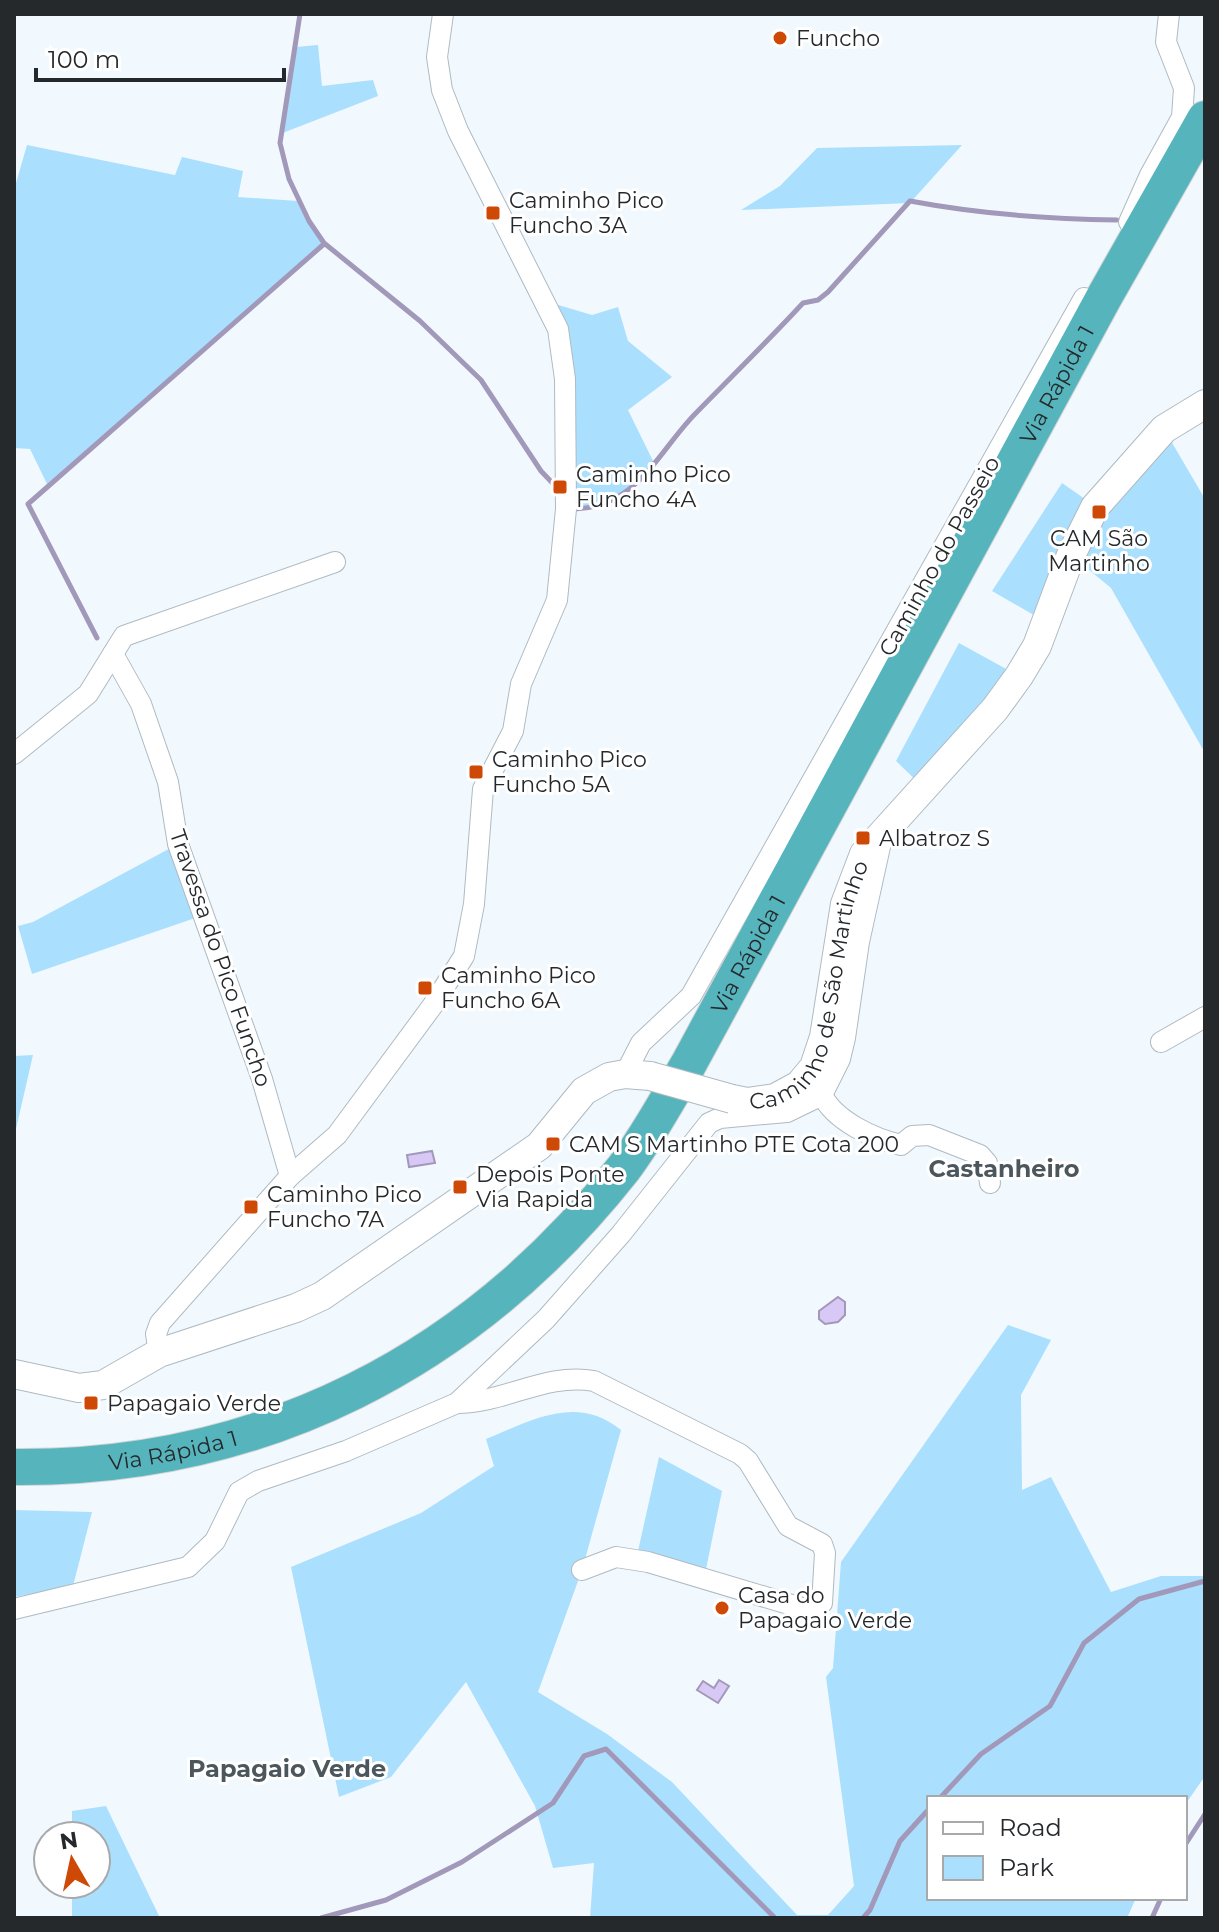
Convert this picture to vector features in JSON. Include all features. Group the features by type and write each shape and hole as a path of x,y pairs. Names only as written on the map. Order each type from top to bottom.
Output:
{"highway":[{"name":"Via Rápida 1","path":"14,1467 86,1466 158,1457 233,1440 306,1415 380,1379 455,1333 532,1270 576,1226 626,1165 688,1065 1096,313 1205,119"},
{"name":"Via Rápida 1","path":"14,1489 127,1483 201,1469 275,1448 346,1419 428,1375 498,1327 548,1285 592,1236 643,1174 708,1071 1205,158"}],"street":[{"path":"159,1353 156,1334 160,1323 290,1176 337,1135 433,1005 464,956 474,904 483,789 513,731 521,684 557,600 566,509 565,379 558,329 458,131 442,90 437,57 443,14"},
{"name":"Caminho do Passeio","path":"637,1075 641,1043 691,996 1055,347 1129,222 1150,175 1182,117 1184,88 1166,42 1169,14"},
{"name":"Caminho de São Martinho","path":"637,1075 747,1102 775,1098 799,1085 814,1067 824,1037 849,886 864,854 995,709 1019,676 1037,646 1067,563 1095,507 1164,429 1205,404"},
{"path":"14,754 88,694 124,636 335,562"},
{"name":"Travessa do Pico Funcho","path":"113,654 141,704 168,782 178,844 262,1079 290,1176"},
{"path":"457,1403 546,1319 640,1212 709,1123 720,1118 787,1112 822,1095 840,1059 845,1038 859,942 883,832"},
{"path":"1161,1042 1205,1017"},
{"path":"14,1374 92,1388 159,1353 296,1308 322,1296 539,1146 584,1091 609,1077 637,1075"},
{"path":"822,1095 840,1115 878,1140 901,1145 912,1136 929,1135 980,1155 987,1163 990,1183"},
{"path":"14,1609 188,1567 215,1541 239,1492 258,1481 346,1451 457,1403 484,1401 570,1378 594,1381 740,1454 788,1526 817,1539 825,1553 822,1603 812,1611 648,1562 616,1557 582,1570"}],"green space":[{"path":"318,45 322,86 373,80 378,96 280,134 296,47"},
{"path":"27,145 175,175 182,157 243,171 238,197 298,201 323,243 47,484 30,449 14,448 14,190"},
{"path":"962,145 910,203 741,210 780,186 817,148"},
{"path":"545,301 592,315 618,307 628,341 672,377 628,410 656,467 609,505 566,509 564,413"},
{"path":"1164,429 1205,499 1205,753 1111,588 1071,555 1046,622 992,591 1062,483 1095,506"},
{"path":"959,643 1019,676 924,788 896,761"},
{"path":"178,844 204,915 32,974 18,926 33,922"},
{"path":"33,1055 16,1129 14,1131 14,1056"},
{"path":"1008,1325 1051,1340 1021,1395 1022,1490 1051,1477 1111,1592 1161,1576 1205,1576 1205,1776 1187,1802 1187,1796 927,1796 927,1900 1135,1900 1127,1918 590,1918 594,1863 553,1868 535,1806 466,1682 391,1777 339,1797 291,1567 421,1513 494,1466 486,1439 537,1418 571,1412 588,1414 604,1419 621,1430 582,1570 538,1692 607,1734 672,1782 797,1915 828,1915 854,1886 826,1677 833,1668 841,1562"},
{"path":"659,1457 722,1491 704,1579 636,1560"},
{"path":"14,1510 92,1512 73,1586 14,1597"},
{"path":"106,1806 160,1918 72,1918 72,1900 112,1900 112,1820 72,1820 72,1811"}],"shaded area":[{"path":"432,1151 435,1163 409,1167 407,1155"},
{"path":"838,1297 845,1302 845,1315 838,1322 825,1324 819,1319 819,1311"},
{"path":"719,1680 729,1686 718,1703 697,1690 703,1681 714,1688"}],"waterway":[{"path":"300,14 280,143 289,179 309,221 324,243 420,321 481,380 541,471 560,491"},
{"path":"575,509 615,499 630,488 695,414 803,303 818,300 828,292 910,201 1013,215 1117,220"},
{"path":"97,638 28,504 324,244"},
{"path":"942,1796 981,1754 1050,1706 1084,1643 1139,1599 1205,1581"},
{"path":"321,1918 386,1900 462,1862 553,1803 584,1756 606,1749 775,1918"},
{"path":"863,1918 870,1910 900,1841 927,1811"},
{"path":"1187,1842 1205,1814"},
{"path":"1152,1918 1160,1900"}],"place":[{"name":"Funcho","path":"780,38"},
{"name":"Caminho Pico Funcho 3A","path":"493,213"},
{"name":"Caminho Pico Funcho 4A","path":"560,487"},
{"name":"CAM São Martinho","path":"1099,512"},
{"name":"Caminho Pico Funcho 5A","path":"476,772"},
{"name":"Albatroz S","path":"863,838"},
{"name":"Caminho Pico Funcho 6A","path":"425,988"},
{"name":"CAM S Martinho PTE Cota 200","path":"553,1144"},
{"name":"Depois Ponte Via Rapida","path":"460,1187"},
{"name":"Caminho Pico Funcho 7A","path":"251,1207"},
{"name":"Papagaio Verde","path":"91,1403"},
{"name":"Casa do Papagaio Verde","path":"722,1608"}],"district":[{"name":"Castanheiro","path":"1004,1169"},
{"name":"Papagaio Verde","path":"287,1769"}]}
